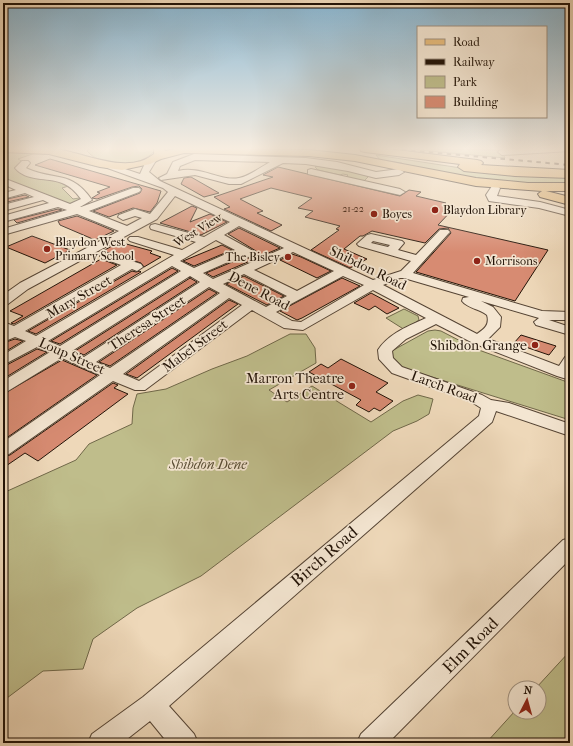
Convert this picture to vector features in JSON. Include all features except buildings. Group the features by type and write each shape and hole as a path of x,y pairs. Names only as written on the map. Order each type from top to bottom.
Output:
{"main road":[{"path":"473,183 495,188 570,196"},
{"path":"488,183 570,187"},
{"path":"544,194 570,201"}],"street":[{"path":"8,183 77,210 131,235 183,254"},
{"path":"69,183 78,189 87,200 77,210"},
{"name":"Shibdon Road","path":"157,183 292,248 343,271 378,283 435,319 478,340 566,374"},
{"path":"361,183 400,192"},
{"path":"375,186 379,183"},
{"path":"495,188 491,195 493,199 540,205 570,213"},
{"path":"3,196 26,190"},
{"path":"3,232 77,210 136,190"},
{"path":"3,301 24,286 153,223 168,197 174,192"},
{"path":"3,208 44,197"},
{"path":"135,212 135,208 140,201"},
{"path":"3,219 60,203"},
{"path":"135,212 153,223 210,238 245,250 265,261"},
{"path":"123,217 135,212"},
{"name":"West View","path":"171,261 238,222"},
{"path":"400,277 444,232"},
{"name":"Theresa Street","path":"85,363 210,283 245,270 292,248"},
{"path":"3,388 191,272 245,250"},
{"path":"391,251 418,259"},
{"path":"106,256 152,272"},
{"name":"Dene Road","path":"171,261 289,325 303,326 378,283 400,277"},
{"name":"Mary Street","path":"3,361 171,261"},
{"path":"7,332 131,265"},
{"path":"245,270 297,296"},
{"path":"265,313 343,271"},
{"path":"400,277 541,315 557,317 570,316"},
{"path":"400,277 480,305 493,314 496,320 493,327 478,340"},
{"path":"3,450 228,293"},
{"name":"Mabel Street","path":"140,387 250,305"},
{"name":"Larch Road","path":"435,319 389,345 384,354 386,359 396,370 476,398 487,405 503,407 570,430"},
{"path":"541,322 570,331"},
{"name":"Loup Street","path":"7,332 36,341 140,387"},
{"path":"566,374 570,360"},
{"name":"Birch Road","path":"100,743 152,705 486,418 489,408 487,405"},
{"name":"Elm Road","path":"370,743 570,546"},
{"path":"152,705 185,743"}],"green space":[{"path":"12,183 65,183 72,185 62,188 73,199 85,197 71,207"},
{"path":"516,183 570,183 570,185"},
{"path":"404,309 418,316 419,320 405,330 386,318"},
{"path":"428,331 441,331 476,349 570,383 570,420 406,369 391,361 388,353"},
{"name":"Shibdon Dene","path":"290,334 306,334 315,348 316,363 269,390 287,402 312,386 371,422 403,401 418,395 433,399 429,414 417,421 393,431 201,576 137,608 93,639 83,669 43,671 3,701 3,493 76,460 89,444 132,424 133,408 137,394 166,389 247,356"},
{"path":"570,651 570,743 486,743 507,720 547,720 547,680 543,680"}],"place":[{"name":"Blaydon Library","path":"435,210"},
{"name":"Boyes","path":"374,214"},
{"name":"Blaydon West Primary School","path":"47,249"},
{"name":"The Bisley","path":"288,257"},
{"name":"Morrisons","path":"477,261"},
{"name":"Shibdon Grange","path":"535,345"},
{"name":"Marron Theatre Arts Centre","path":"352,386"}]}
